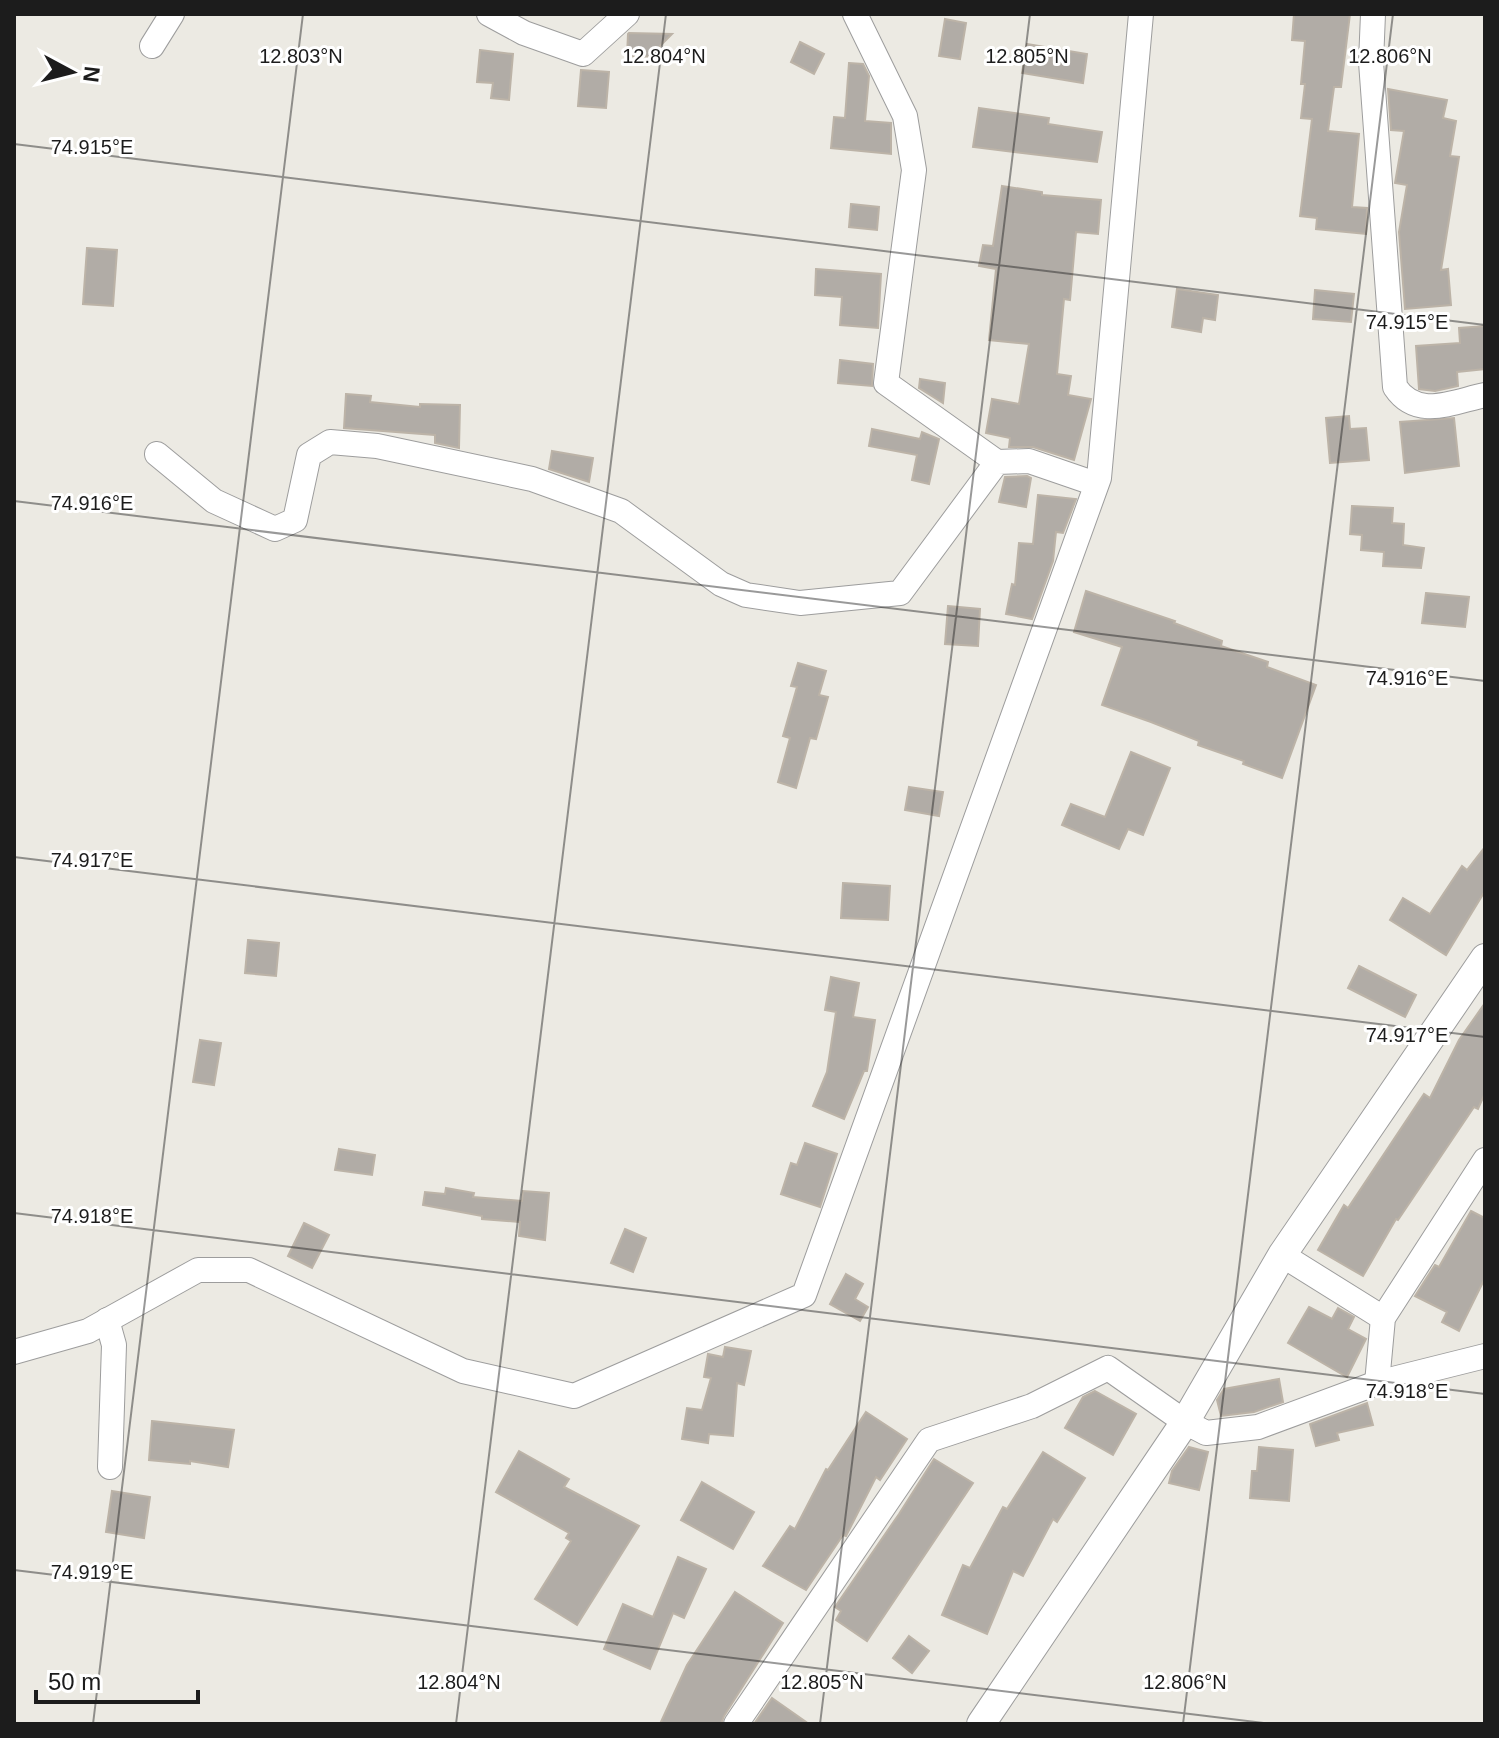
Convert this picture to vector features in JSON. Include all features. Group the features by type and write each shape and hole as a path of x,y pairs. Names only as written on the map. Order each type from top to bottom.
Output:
{"street":[{"path":"152,46 172,14"},
{"path":"489,14 524,33 583,54 627,14"},
{"path":"855,14 905,116 914,170 886,383 997,462 1029,461 1096,484"},
{"path":"14,1352 88,1331 198,1270 249,1270 463,1371 574,1396 804,1295 1096,484 1141,14"},
{"path":"1373,14 1371,62 1395,387 1402,398 1415,406 1429,407 1485,395"},
{"path":"157,454 214,501 275,529 295,520 309,455 330,442 377,446 532,479 621,511 721,584 746,595 800,603 900,593 997,462"},
{"path":"981,1724 1185,1422 1282,1255 1485,958"},
{"path":"1377,1383 1383,1318 1485,1160"},
{"path":"1282,1255 1383,1318"},
{"path":"107,1320 114,1345 110,1467"},
{"path":"736,1724 929,1440 1032,1406 1108,1368 1185,1422 1206,1433 1258,1427 1377,1383 1485,1356"}],"building":[{"path":"1294,14 1350,14 1341,87 1334,87 1328,131 1359,134 1352,207 1367,208 1366,234 1316,229 1317,218 1300,216 1312,119 1301,118 1305,41 1292,40"},
{"path":"945,19 966,23 960,59 939,56"},
{"path":"628,34 672,34 660,46 660,57 627,56"},
{"path":"800,42 824,54 814,74 791,62"},
{"path":"1027,44 1087,54 1083,83 1022,73"},
{"path":"480,50 513,54 509,100 491,98 493,83 477,82"},
{"path":"849,63 863,64 869,76 865,121 891,123 891,154 831,148 834,117 845,118"},
{"path":"581,70 609,72 606,108 578,106"},
{"path":"1388,89 1447,100 1443,118 1456,121 1450,156 1459,157 1441,270 1448,269 1451,305 1405,309 1399,232 1407,185 1395,183 1404,131 1391,130"},
{"path":"979,108 1049,118 1048,124 1102,132 1097,162 973,147"},
{"path":"1002,186 1042,192 1042,195 1101,200 1098,234 1076,232 1070,300 1064,299 1057,374 1071,376 1068,395 1091,399 1074,460 1033,447 1009,447 1010,438 986,433 992,399 1019,404 1029,344 989,340 996,269 979,266 983,245 993,246"},
{"path":"851,204 879,207 877,230 849,227"},
{"path":"87,248 117,250 113,306 83,304"},
{"path":"816,269 881,274 878,328 840,325 842,297 815,295"},
{"path":"1177,289 1218,295 1215,320 1203,318 1201,332 1172,327"},
{"path":"1315,290 1354,294 1351,322 1313,319"},
{"path":"1485,326 1485,369 1457,372 1458,386 1435,391 1419,389 1416,346 1460,343 1459,328"},
{"path":"840,360 873,364 872,386 838,383"},
{"path":"920,379 945,383 943,403 919,388"},
{"path":"346,394 371,396 370,402 420,407 420,404 460,405 459,448 435,443 435,435 344,428"},
{"path":"1349,416 1350,429 1366,428 1369,460 1330,463 1326,418"},
{"path":"1454,418 1459,466 1405,473 1400,422"},
{"path":"872,429 920,439 922,432 939,439 929,484 912,480 917,455 869,446"},
{"path":"552,451 593,458 589,482 549,469"},
{"path":"1005,477 1031,478 1026,507 999,502"},
{"path":"1038,495 1076,499 1063,533 1056,532 1053,561 1032,619 1006,614 1012,584 1015,585 1019,543 1033,544"},
{"path":"1352,506 1393,508 1392,523 1404,524 1403,545 1424,548 1421,568 1383,566 1384,552 1361,550 1362,535 1350,534"},
{"path":"1086,591 1175,621 1222,641 1221,646 1268,662 1267,667 1316,685 1282,778 1198,745 1199,741 1102,705 1122,647 1074,632"},
{"path":"1426,593 1469,597 1465,627 1422,623"},
{"path":"948,606 980,609 978,646 945,644"},
{"path":"798,663 826,671 819,695 828,697 816,739 810,738 796,788 778,782 790,738 783,736 797,687 791,686"},
{"path":"1131,752 1170,768 1143,835 1128,829 1119,849 1062,825 1071,804 1105,817"},
{"path":"909,787 943,792 939,816 905,810"},
{"path":"1485,847 1485,891 1446,955 1390,920 1403,898 1430,914 1462,866 1467,870"},
{"path":"843,883 890,886 888,920 841,918"},
{"path":"248,940 279,943 276,976 245,973"},
{"path":"1359,966 1416,995 1405,1017 1348,988"},
{"path":"831,977 859,983 853,1017 875,1020 867,1071 864,1071 844,1119 813,1106 827,1072 836,1012 825,1010"},
{"path":"1485,1003 1485,1093 1478,1109 1474,1107 1396,1219 1363,1276 1318,1250 1344,1205 1348,1208 1424,1094 1430,1098 1459,1040"},
{"path":"200,1040 221,1043 214,1085 193,1082"},
{"path":"805,1143 837,1154 820,1207 781,1194 791,1163 797,1165"},
{"path":"339,1149 375,1155 372,1175 335,1170"},
{"path":"446,1188 474,1193 473,1197 522,1201 523,1191 549,1193 545,1240 519,1236 520,1222 482,1219 482,1216 423,1205 425,1192 445,1194"},
{"path":"1471,1211 1485,1218 1485,1278 1459,1331 1442,1322 1447,1312 1415,1296 1435,1265 1439,1267"},
{"path":"304,1223 329,1235 312,1268 288,1256"},
{"path":"625,1229 646,1238 633,1272 611,1263"},
{"path":"846,1274 863,1284 855,1299 868,1307 860,1321 830,1304"},
{"path":"1309,1307 1332,1319 1338,1308 1354,1317 1348,1329 1366,1339 1347,1377 1288,1343"},
{"path":"725,1347 751,1351 744,1385 737,1383 733,1436 709,1434 708,1443 682,1439 687,1408 702,1410 711,1378 704,1377 708,1354 723,1357"},
{"path":"1279,1379 1283,1402 1254,1412 1221,1416 1217,1400 1224,1389"},
{"path":"1095,1391 1136,1414 1113,1455 1065,1428 1083,1397"},
{"path":"1367,1403 1373,1425 1337,1433 1339,1440 1316,1446 1310,1424"},
{"path":"866,1412 907,1439 880,1480 876,1477 846,1536 843,1535 806,1590 763,1566 790,1526 795,1529 826,1469"},
{"path":"152,1421 234,1430 228,1467 190,1461 190,1464 149,1460"},
{"path":"1189,1447 1208,1452 1199,1490 1169,1483 1172,1471"},
{"path":"1259,1447 1293,1450 1289,1501 1250,1498 1252,1471 1257,1471"},
{"path":"519,1451 569,1479 564,1487 639,1526 577,1625 535,1599 571,1541 566,1538 569,1533 496,1492"},
{"path":"1043,1452 1085,1478 1057,1522 1053,1519 1023,1576 1013,1571 987,1634 942,1615 963,1565 970,1568 1003,1507 1007,1509"},
{"path":"934,1459 973,1483 867,1641 836,1620 841,1611 835,1607"},
{"path":"702,1482 754,1512 733,1549 681,1520"},
{"path":"112,1491 150,1497 144,1538 106,1532"},
{"path":"678,1557 706,1569 684,1618 673,1613 650,1669 604,1649 623,1604 653,1617"},
{"path":"735,1592 783,1623 721,1724 660,1724 687,1665"},
{"path":"909,1636 929,1651 912,1673 893,1658"},
{"path":"772,1698 809,1724 754,1724"}]}
